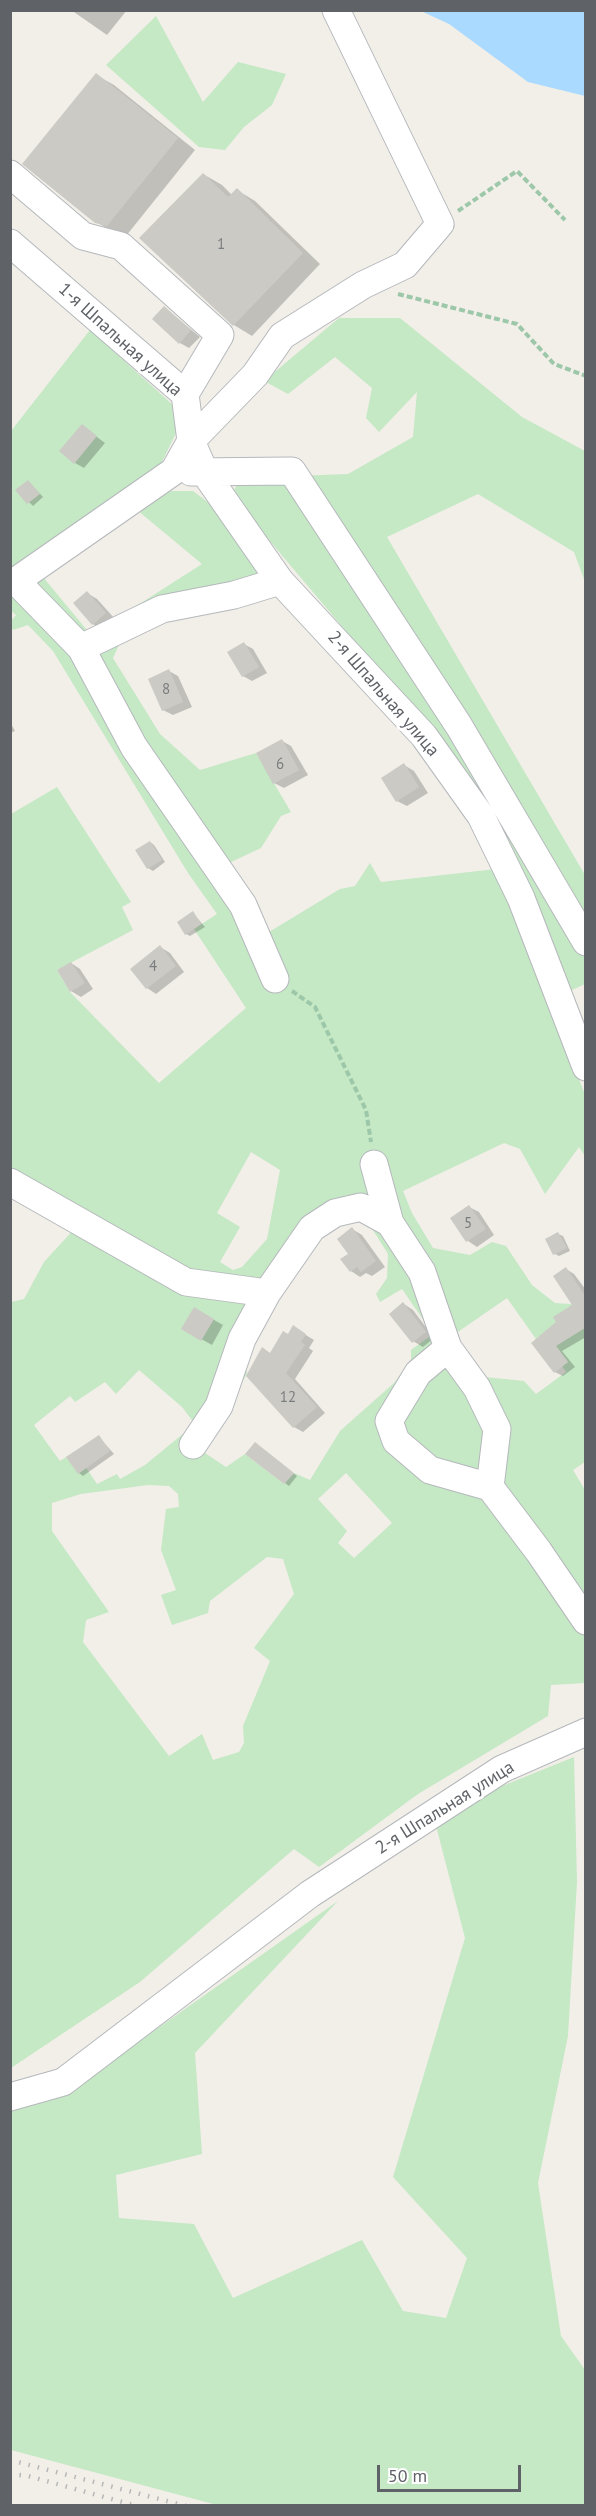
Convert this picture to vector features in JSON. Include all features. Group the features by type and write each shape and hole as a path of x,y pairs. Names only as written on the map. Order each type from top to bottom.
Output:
{"street":[{"path":"275,979 243,905 134,747 81,648 13,582 174,471 191,441 255,375 282,336 363,285 405,264 440,224 336,10"},
{"path":"10,174 83,236 121,246 219,335 185,394"},
{"name":"1-я Шпальная улица","path":"10,243 185,394 191,441"},
{"name":"2-я Шпальная улица","path":"191,441 205,473 280,582 424,736 481,816 521,898 585,1067"},
{"path":"174,471 205,473 292,471 459,726 585,942"},
{"path":"81,648 162,609 234,595 280,582"},
{"path":"374,1164 390,1223 422,1272 448,1348 477,1388 497,1429 490,1487"},
{"path":"10,1182 186,1282 267,1293"},
{"path":"193,1445 219,1406 242,1339 267,1293 312,1228 335,1213 361,1207 390,1223"},
{"path":"448,1348 418,1372 389,1421 396,1441 430,1470 490,1487 539,1552 585,1621"},
{"name":"2-я Шпальная улица","path":"10,2097 63,2082 310,1894 502,1769 585,1732"}],"path":[{"path":"440,224 517,171 565,220"},
{"path":"396,293 517,324 554,364 585,376"},
{"path":"275,979 315,1007 366,1110 374,1164"}],"green space":[{"path":"156,16 203,102 238,62 286,74 272,105 244,127 225,150 199,147 106,65"},
{"path":"339,318 400,318 522,417 585,451 585,582 574,552 478,494 387,537 585,875 585,984 570,991 421,720 231,495 241,478 348,474 413,437 417,392 379,432 366,418 372,388 335,357 288,394 264,381"},
{"path":"90,330 174,406 176,433 139,509 171,491 193,491 222,513 273,589 200,607 123,636 113,658 160,734 200,770 256,753 291,812 281,816 261,848 229,863 269,932 340,889 355,886 370,863 381,882 496,869 586,1097 585,1156 579,1147 545,1194 520,1149 504,1143 403,1191 412,1213 433,1248 470,1255 492,1242 506,1246 532,1285 555,1303 585,1305 585,1462 573,1470 585,1490 585,1683 551,1685 548,1716 418,1794 319,1867 294,1849 140,1982 11,2068 11,1302 24,1299 44,1262 77,1226 11,1190 11,814 57,787 131,902 122,907 133,930 57,970 70,992 159,1083 246,1008 194,929 217,914 188,873 53,651 28,625 13,630 11,627 10,622 16,615 10,610 11,431","holes":["137,510 202,564 91,635 43,577","251,1152 280,1170 267,1239 242,1267 233,1270 220,1262 240,1227 217,1213","335,1219 366,1219 388,1254 387,1278 376,1294 380,1302 402,1289 433,1334 411,1350 411,1360 394,1383 340,1431 310,1480 294,1473 284,1484 245,1454 226,1467 199,1449 247,1374 245,1342","507,1298 536,1339 539,1336 542,1340 548,1336 568,1362 562,1366 566,1372 536,1394 524,1381 485,1377 452,1336","139,1370 182,1407 195,1424 145,1465 120,1479 117,1474 97,1484 75,1451 60,1461 34,1425 70,1396 75,1402 105,1382 116,1394","346,1473 392,1523 354,1558 338,1543 347,1531 318,1499","148,1485 169,1486 178,1494 179,1507 166,1509 161,1550 176,1590 161,1595 172,1625 208,1613 210,1601 267,1557 283,1559 294,1594 254,1648 270,1661 243,1726 244,1743 239,1752 213,1760 202,1734 169,1756 83,1642 86,1620 109,1612 52,1531 52,1503 81,1494"]},
{"path":"574,1757 577,1882 568,2036 538,2183 561,2336 585,2370 585,2505 217,2505 11,2450 10,2108 73,2088 338,1901 195,2053 202,2154 116,2175 119,2218 194,2224 233,2298 362,2240 403,2311 446,2318 467,2258 393,2177 465,1938 433,1814"}],"water":[{"path":"421,11 585,11 585,96 528,82 449,24"}],"building":[{"path":"96,73 178,138 107,226 95,223 22,164"},
{"path":"203,173 228,197 237,188 303,253 233,326 139,238"},
{"path":"164,306 191,330 179,344 152,319"},
{"path":"82,424 97,436 74,464 59,451"},
{"path":"28,480 40,494 27,504 15,490"},
{"path":"87,591 106,613 92,625 73,603"},
{"path":"244,642 259,667 242,677 227,652"},
{"path":"169,669 183,702 162,711 148,679"},
{"path":"282,739 299,770 273,784 256,753"},
{"path":"404,763 419,787 396,802 381,778"},
{"path":"150,841 162,860 147,869 135,850"},
{"path":"193,911 201,924 185,935 177,922"},
{"path":"160,945 176,966 146,989 130,969"},
{"path":"71,962 85,983 70,992 57,970"},
{"path":"469,1205 486,1229 466,1242 450,1218"},
{"path":"352,1227 376,1261 361,1272 357,1267 350,1272 340,1259 348,1254 337,1239"},
{"path":"558,1232 567,1248 553,1255 545,1239"},
{"path":"566,1267 585,1296 585,1328 556,1346 568,1362 554,1373 531,1343 556,1322 553,1317 572,1305 553,1276"},
{"path":"403,1302 426,1332 412,1343 389,1314"},
{"path":"194,1307 214,1319 201,1341 181,1329"},
{"path":"293,1325 306,1334 301,1342 305,1345 286,1373 317,1407 293,1428 246,1376 262,1347 270,1353 283,1331 288,1334"},
{"path":"99,1435 110,1451 78,1474 66,1457"},
{"path":"255,1442 294,1473 284,1484 245,1454"}],"railway":[{"path":"10,2460 186,2506"},
{"path":"10,2474 28,2476 137,2506"}]}
